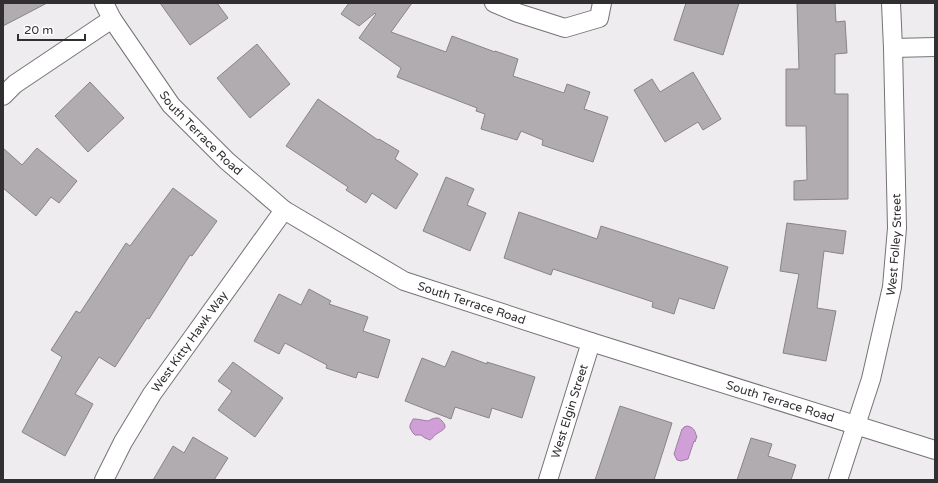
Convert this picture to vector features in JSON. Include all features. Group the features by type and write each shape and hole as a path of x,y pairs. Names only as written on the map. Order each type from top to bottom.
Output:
{"street":[{"name":"South Terrace Road","path":"104,3 112,19 171,105 227,161 284,210 404,281 591,342 935,450"},
{"path":"494,3 518,13 565,28 600,10"},
{"name":"West Folley Street","path":"838,480 870,379 892,287 897,228 891,3"},
{"path":"3,96 15,84 112,19"},
{"path":"893,48 935,47"},
{"name":"West Kitty Hawk Way","path":"104,480 123,442 152,394 284,210"},
{"name":"West Elgin Street","path":"548,480 591,342"}],"shaded area":[{"path":"439,418 442,421 445,428 430,440 421,435 415,435 410,428 413,419 428,421"},
{"path":"687,426 693,429 697,436 688,459 681,461 677,460 674,454 682,429"}],"building":[{"path":"3,3 47,3 3,26"},
{"path":"160,3 217,3 228,18 190,45"},
{"path":"349,3 412,3 391,32 446,52 452,36 518,59 513,76 564,93 567,84 590,92 584,109 608,117 593,162 542,145 543,140 521,131 517,140 481,129 485,114 476,111 477,108 397,77 401,68 359,38 376,14 375,13 359,26 341,14"},
{"path":"686,3 739,3 723,55 674,40"},
{"path":"797,3 835,3 836,22 845,21 847,53 835,54 835,94 848,94 848,199 794,200 794,181 807,180 806,126 786,126 786,69 799,69"},
{"path":"257,44 290,84 250,118 217,78"},
{"path":"693,72 721,119 703,130 698,122 665,142 634,90 652,79 660,92"},
{"path":"90,82 124,118 88,152 55,116"},
{"path":"318,99 378,140 379,139 399,151 395,159 418,174 396,209 372,193 366,203 346,190 348,187 286,146"},
{"path":"3,148 22,165 37,148 77,181 59,203 51,197 36,216 3,188"},
{"path":"446,177 474,189 467,205 486,213 470,251 423,231"},
{"path":"173,188 217,221 192,256 190,255 149,319 147,318 115,367 99,357 75,394 93,404 65,456 22,432 62,357 51,350 76,311 80,313 126,243 130,246"},
{"path":"519,212 597,239 601,226 728,267 714,309 679,298 674,314 652,307 653,302 553,269 551,275 504,258"},
{"path":"787,223 846,231 843,254 824,251 817,308 836,311 826,361 783,353 799,274 780,271"},
{"path":"309,289 331,301 329,304 368,317 363,331 390,340 378,378 358,372 356,378 326,368 327,365 285,343 279,354 254,341 279,294 301,305"},
{"path":"452,351 487,364 487,362 535,377 522,418 492,408 489,418 455,407 451,419 405,401 422,358 445,367"},
{"path":"233,362 283,398 255,437 218,410 232,391 218,381"},
{"path":"620,406 672,423 654,480 595,480"},
{"path":"193,437 228,458 214,480 153,480 173,446 184,453"},
{"path":"751,438 772,444 768,456 796,465 791,480 737,480"}]}
